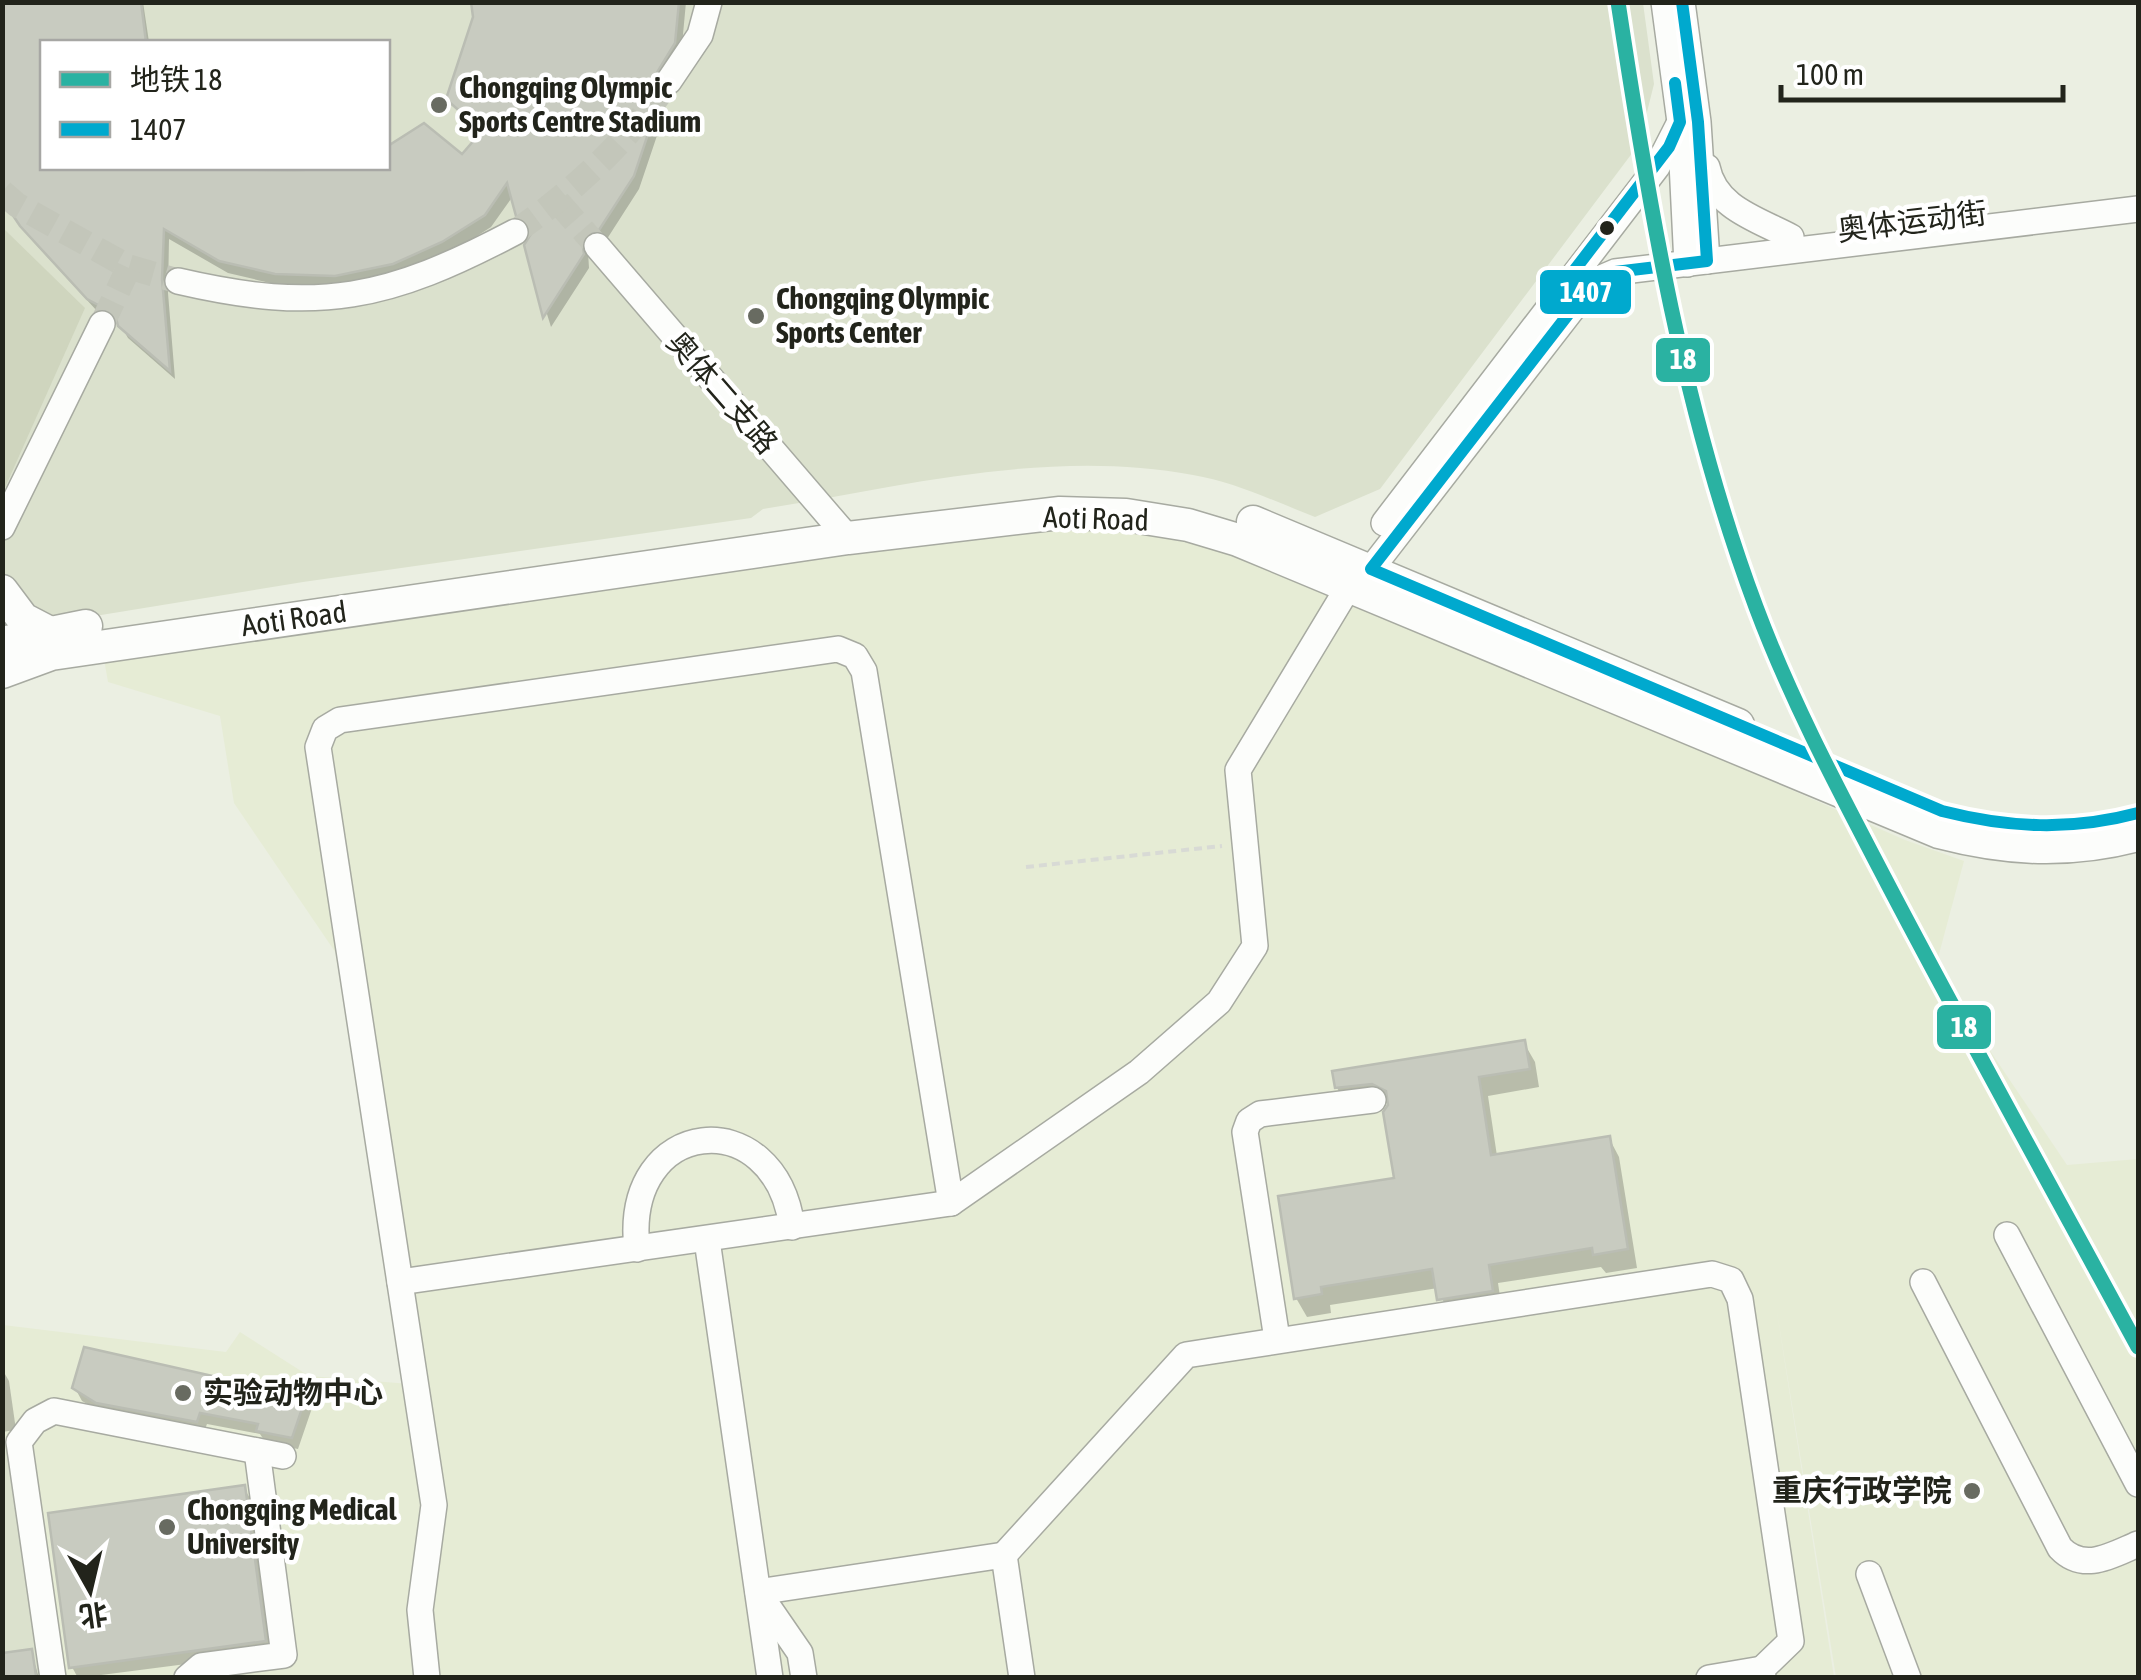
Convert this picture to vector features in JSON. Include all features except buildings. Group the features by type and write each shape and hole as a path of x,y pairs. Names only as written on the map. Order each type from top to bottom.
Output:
{"main road":[{"name":"Aoti Road","path":"2,672 51,654 840,530 988,499 1126,495 1226,513 1939,832 2014,848 2059,850 2138,834"},
{"name":"Aoti Road","path":"2,643 46,632 840,530"},
{"name":"Aoti Road","path":"1358,572 1942,811 2016,828 2057,828 2138,813"},
{"path":"2,591 23,619 46,632"}],"street":[{"path":"669,81 700,34 709,2"},
{"path":"1664,2 1689,122 1716,193 1791,237"},
{"path":"1682,2 1696,255"},
{"path":"400,1282 951,1203 1139,1072 1219,1002 1255,946 1238,770 1358,572 1569,278 1689,122"},
{"name":"奥体运动街","path":"1696,255 1791,237 2138,194"},
{"name":"奥体运动街","path":"1696,255 2138,210"},
{"path":"178,281 244,296 312,300 376,293 428,276 515,232"},
{"name":"奥体二支路","path":"597,246 840,530"},
{"path":"1569,278 1598,261 1696,255"},
{"path":"1358,572 1584,290 1614,272 1696,255"},
{"path":"2,527 102,324"},
{"path":"427,1678 420,1610 434,1506 318,747 324,730 340,720 838,649 855,656 864,671 951,1203"},
{"path":"1277,1339 1245,1132 1249,1121 1260,1114 1372,1100"},
{"path":"637,1249 635,1205 643,1182 658,1162 678,1148 702,1141 727,1142 750,1151 770,1166 783,1187 792,1226"},
{"path":"2007,1235 2138,1484"},
{"path":"707,1240 770,1678"},
{"path":"758,1592 1004,1555 1186,1356 1712,1274 1732,1280 1740,1300 1790,1641 1763,1673 1709,1678"},
{"path":"1922,1282 2060,1548 2069,1558 2093,1563 2138,1544"},
{"path":"54,1678 19,1442 36,1421 54,1411 283,1456"},
{"path":"187,1678 201,1666 284,1655 257,1451"},
{"path":"1004,1555 1022,1678"},
{"path":"1869,1574 1908,1678"},
{"path":"758,1592 800,1653 804,1678"}],"path":[{"path":"1026,866 1246,844"}],"shaded area":[{"name":"Chongqing Olympic Sports Center","path":"3,3 1643,3 1654,84 1639,144 1380,489 1315,517 1240,487 1193,475 1139,468 1031,468 923,481 763,509 751,518 303,582 3,631"},
{"path":"3,228 85,308 3,492"},
{"path":"1059,525 1186,539 1237,553 1390,613 1905,840 1964,861 1935,969 2067,1165 2138,1159 2138,1677 1836,1677 1776,1306 1834,1677 3,1678 3,1325 226,1352 240,1332 309,1376 410,1384 342,962 234,803 220,716 108,682 104,659"},
{"path":"10,1439 44,1677 3,1677 2,1440"}],"tunnel":[{"path":"515,232 599,164 669,81"},
{"path":"2,192 17,205 129,267 178,281"},
{"path":"558,202 597,246"},
{"path":"102,324 129,267"}],"metro line":[{"name":"18","path":"1618,2 1642,156 1688,384 1730,533 1770,644 1856,823 2138,1347"}],"transit line":[{"name":"1407","path":"1682,2 1698,122 1707,261 1615,272 1594,281 1371,569 1942,811 2040,825 2089,823 2138,813"},
{"name":"1407","path":"1550,302 1669,147 1680,122 1675,83"}],"place":[{"name":"Chongqing Olympic Sports Centre Stadium","path":"439,105"},
{"name":"Chongqing Olympic Sports Center","path":"756,316"},
{"name":"实验动物中心","path":"183,1393"},
{"name":"重庆行政学院","path":"1972,1491"},
{"name":"Chongqing Medical University","path":"167,1527"}]}
